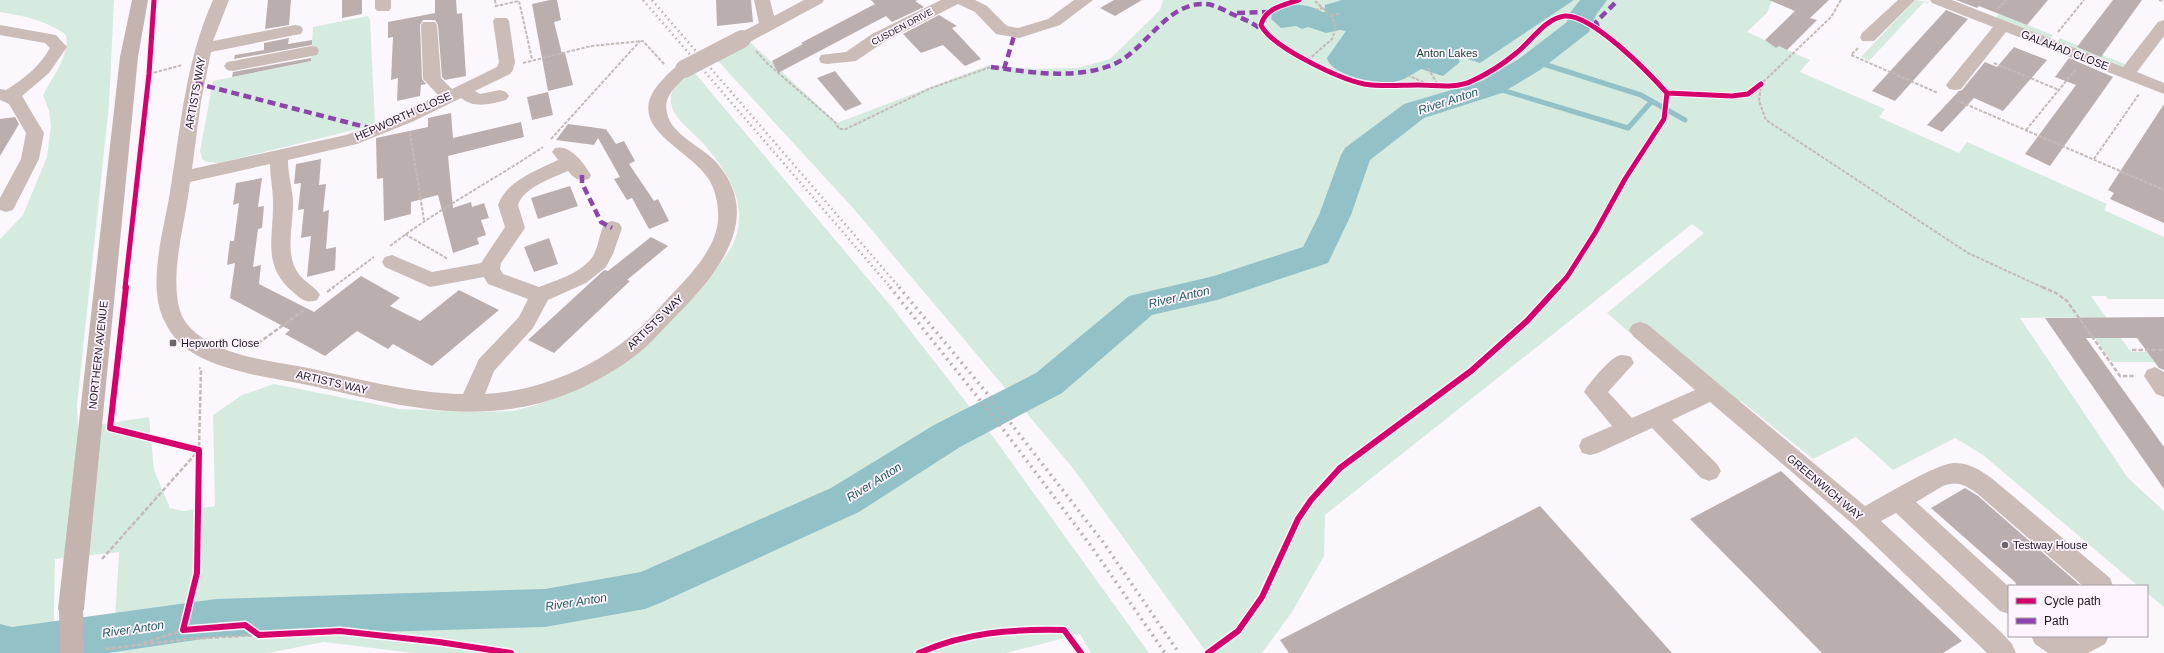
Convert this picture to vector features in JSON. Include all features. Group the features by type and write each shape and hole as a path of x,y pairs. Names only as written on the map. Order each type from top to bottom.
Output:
{"main road":[{"name":"NORTHERN AVENUE","path":"124,0 128,57"},
{"name":"NORTHERN AVENUE","path":"72,653 71,610 128,57 140,0"}],"street":[{"name":"ARTISTS WAY","path":"221,0 209,26 194,83 170,257 168,291 170,310 177,326 196,346 235,361 411,399 470,403 522,399 552,388 611,361 634,344 677,302 712,259 727,228 728,212 726,193 716,174 706,162 666,130 658,118 656,105 661,93 669,82 684,69 816,0"},
{"path":"762,0 768,25"},
{"name":"CUSDEN DRIVE","path":"826,59 853,64 878,38 954,0"},
{"path":"962,0 981,9 1002,30 1019,33 1054,22 1085,0"},
{"path":"1868,38 1907,0"},
{"name":"GALAHAD CLOSE","path":"1938,0 2164,89"},
{"path":"501,21 507,62 504,70"},
{"path":"429,25 432,79 456,92 475,99 484,100 500,96"},
{"path":"1954,92 1978,57 2003,25"},
{"path":"2127,74 2164,25"},
{"path":"0,30 50,39 59,47 53,59 30,84 4,96"},
{"path":"201,54 295,30"},
{"path":"268,59 272,35"},
{"path":"233,66 311,51"},
{"name":"HEPWORTH CLOSE","path":"181,178 351,140 408,117 456,92 504,70"},
{"path":"4,96 16,100 35,134 30,159 6,205"},
{"path":"561,155 514,193 508,200 508,206 515,228 491,262 490,269 495,279 539,295 581,277 594,269 600,261 612,228"},
{"path":"279,157 279,177 283,200 281,256 290,278 313,299"},
{"path":"386,254 430,280 490,269"},
{"path":"470,403 490,361 532,317 538,305 539,295"},
{"name":"GREENWICH WAY","path":"1640,330 1863,519 1993,641 2003,653"},
{"path":"1623,363 1595,392 1628,429"},
{"path":"1590,446 1712,392"},
{"path":"1655,417 1709,471"},
{"path":"1863,519 1947,474 1958,472 1972,477 1987,488 2100,585"},
{"path":"1898,500 2008,602"},
{"path":"2046,637 2062,648 2074,648 2094,637"}],"path":[{"path":"1308,60 1316,51 1333,38 1336,27 1331,15 1314,0"},
{"path":"1841,0 1831,17 1761,84 1759,101 1766,120 1779,130 1968,253 2004,271 2056,293 2067,302 2120,376 2160,382"},
{"path":"2050,44 2084,0"},
{"path":"2159,0 2164,1"},
{"path":"1315,10 1323,8"},
{"path":"1331,15 1340,14"},
{"path":"743,38 768,64 834,122 839,129 846,129 878,112 931,88 991,67"},
{"path":"1868,38 1851,55 1939,93"},
{"path":"504,70 532,59 590,46 640,41 643,41 665,66 684,69"},
{"path":"235,361 313,299 386,254 405,234 424,220 507,171 561,155 640,41"},
{"path":"149,74 201,54"},
{"path":"1978,57 2059,90"},
{"path":"2026,130 2085,58"},
{"path":"1428,68 1438,85"},
{"path":"1407,75 1428,84"},
{"path":"2094,159 2148,82"},
{"path":"1954,92 2026,130 2164,190"},
{"path":"408,117 424,220"},
{"path":"405,234 452,261"},
{"path":"196,346 185,362 201,369 199,458"},
{"path":"2132,350 2164,350"},
{"path":"192,448 199,450"},
{"path":"102,559 199,450"},
{"path":"184,630 197,573 197,565"},
{"path":"251,628 259,634"},
{"path":"138,645 191,629"},
{"path":"105,649 266,634"}],"green space":[{"path":"0,0 114,0 109,105 77,405 78,428 149,417 154,470 170,508 183,511 215,506 213,415 242,395 274,384 400,409 478,412 513,411 536,405 563,395 703,284 730,250 736,236 739,222 739,209 731,183 717,160 699,139 679,120 672,108 672,91 680,82 694,72 895,311 994,438 1149,653 1091,653 1080,634 1006,653 413,653 324,642 268,653 113,653 119,552 55,559 53,653 0,653 0,239 23,215 47,157 51,126 49,111 43,95 63,58 67,43 66,35 43,22 0,12"},
{"path":"1163,0 1772,0 1767,13 1747,32 1810,60 1800,72 1885,109 1879,117 1959,153 1967,142 2107,204 2104,210 2164,237 2164,299 2108,299 2106,296 2091,296 2131,352 2164,352 2164,362 2112,362 2080,317 2020,318 2128,478 2164,511 2164,607 2148,594 2148,585 2137,585 1983,455 1955,438 1893,470 1856,437 1813,459 1741,401 1738,402 1646,326 1631,334 1607,313 1704,233 1692,224 1325,515 1324,556 1292,612 1262,653 1207,653 1072,467 853,208 718,61 751,43 837,123 989,65 1033,69 1078,68 1110,59 1160,10"},
{"path":"1915,0 1929,2 1928,4 1924,2 1869,61 1861,57"},
{"path":"1999,14 2053,35 2050,40 1998,19 1996,17"},
{"path":"368,16 370,20 375,124 219,163 206,162 202,159 200,151 213,81 311,61 313,27"},
{"path":"2060,38 2127,65 2121,67 2057,42"}],"water":[{"name":"Anton Lakes","path":"1342,0 1574,0 1480,63 1458,56 1460,62 1443,76 1421,69 1400,80 1393,82 1376,82 1345,74 1330,64 1327,58 1346,31 1340,30 1326,33 1308,27 1302,29 1296,26 1281,28 1271,19 1272,14 1283,7 1297,5 1310,7 1325,12 1325,5"},
{"path":"1581,0 1604,0 1598,4 1589,17 1576,10 1581,4"}],"building":[{"path":"268,0 291,0 289,25 265,29"},
{"path":"342,0 362,0 362,14 342,18"},
{"path":"435,0 456,0 457,14 462,13 466,76 445,80 442,77 438,25 435,20 423,20 420,25 422,79 426,84 421,85 420,96 397,101 398,78 391,80 393,37 388,38 388,22 435,13"},
{"path":"557,0 561,20 554,22 562,54 565,53 573,85 548,91 532,4"},
{"path":"716,0 751,0 753,22 717,26"},
{"path":"871,0 918,0 915,1 924,7 892,22 886,16 778,73 772,61 803,44 801,43 875,4"},
{"path":"1114,0 1142,0 1115,16 1100,8"},
{"path":"1769,0 1829,0 1810,18 1817,20 1787,50 1779,46 1776,48 1765,40 1795,11"},
{"path":"1956,0 2048,0 2027,25 1979,6 1977,8"},
{"path":"2113,0 2142,0 2101,57 2077,47"},
{"path":"1946,10 1968,19 1895,101 1872,91"},
{"path":"939,15 957,26 952,28 981,59 965,66 943,45 921,53 903,34"},
{"path":"289,38 288,44 312,40 312,45 234,59 235,55 264,50 264,43"},
{"path":"2014,47 2047,60 2003,111 1974,98 1942,132 1927,125 1959,91 1962,90 1985,62 1997,67"},
{"path":"311,58 311,61 232,77 233,72"},
{"path":"2069,58 2113,77 2050,166 2025,154 2076,85 2055,77"},
{"path":"835,71 862,104 845,111 817,78"},
{"path":"548,92 553,115 532,120 527,97"},
{"path":"2164,104 2164,223 2110,199 2114,193 2108,190"},
{"path":"451,113 453,138 521,122 524,137 448,156 453,208 471,202 472,207 484,203 489,218 481,220 486,235 477,238 479,244 453,253 438,195 411,202 411,214 384,221 383,178 377,179 376,138 428,127 428,118"},
{"path":"15,117 19,124 0,156 0,119"},
{"path":"568,124 605,129 604,130 606,129 616,144 624,141 635,161 629,164 654,201 658,199 669,221 649,229 632,198 627,200 614,179 620,177 598,138 594,145 556,140"},
{"path":"321,159 319,185 326,184 323,212 329,210 326,249 336,247 335,270 307,277 311,236 301,238 304,209 298,210 301,183 294,184 296,164"},
{"path":"262,178 258,207 264,206 262,228 258,229 253,267 261,265 259,284 314,312 361,276 400,298 390,306 420,321 459,290 499,310 432,366 393,344 388,349 357,331 325,356 285,334 290,330 230,298 235,263 227,265 230,241 234,241 239,203 233,205 236,183"},
{"path":"570,186 578,206 538,219 531,198"},
{"path":"651,237 668,246 627,280 630,281 554,353 528,340 603,271 608,271"},
{"path":"549,238 558,264 534,272 524,247"},
{"path":"2164,317 2164,370 2159,368 2137,338 2086,338 2164,447 2164,489 2045,318"},
{"path":"1781,471 1962,641 1943,653 1822,653 1690,519"},
{"name":"Testway House","path":"1965,488 1978,496 2080,585 2016,585 2015,582 1931,508"},
{"path":"1540,506 1672,653 1289,653 1280,640"}],"waterway":[{"name":"River Anton","path":"0,644 12,647 216,618 545,608 645,590 845,500 947,436 1049,383 1141,305 1217,288 1316,255 1335,215 1356,155 1414,111 1471,95 1492,87 1530,64 1579,26 1583,14 1594,0"},
{"path":"1534,61 1641,95 1652,101"},
{"path":"1492,87 1628,128 1652,101"},
{"path":"1652,101 1685,120"}],"railway":[{"path":"643,0 891,288"},
{"path":"652,0 900,288"},
{"path":"890,287 1006,433 1091,546 1165,653"},
{"path":"899,287 995,403 1103,542 1179,653"}],"marked path":[{"path":"1598,28 1596,22 1618,0"},
{"path":"991,67 1017,72 1055,73 1079,72 1112,65 1135,50 1180,10 1192,5 1204,4 1214,6 1247,20 1262,30"},
{"path":"1237,13 1269,12"},
{"path":"1004,69 1015,33"},
{"path":"195,83 377,130"},
{"path":"582,175 582,183 601,222 612,228"}],"cycle path":[{"path":"154,0 149,74 110,428 199,450 197,573 183,630 245,625 256,631 259,635 340,631 439,642 511,653"},
{"path":"1299,0 1282,5 1270,11 1262,19 1261,25 1264,32 1273,40 1301,57 1333,73 1354,81 1372,85 1462,85 1478,78 1504,63 1546,26 1559,17 1566,16 1577,18 1590,25 1620,47 1648,72 1667,93 1732,96 1748,94 1761,84"},
{"path":"1208,653 1238,631 1262,597 1298,519 1311,500 1340,468 1471,371 1527,321 1567,277 1595,233 1625,179 1664,119 1667,93"},
{"path":"919,653 936,645 972,635 990,632 1027,630 1064,630 1081,653"}],"place":[{"name":"Hepworth Close","path":"173,343"},
{"name":"Testway House","path":"2005,545"}]}
